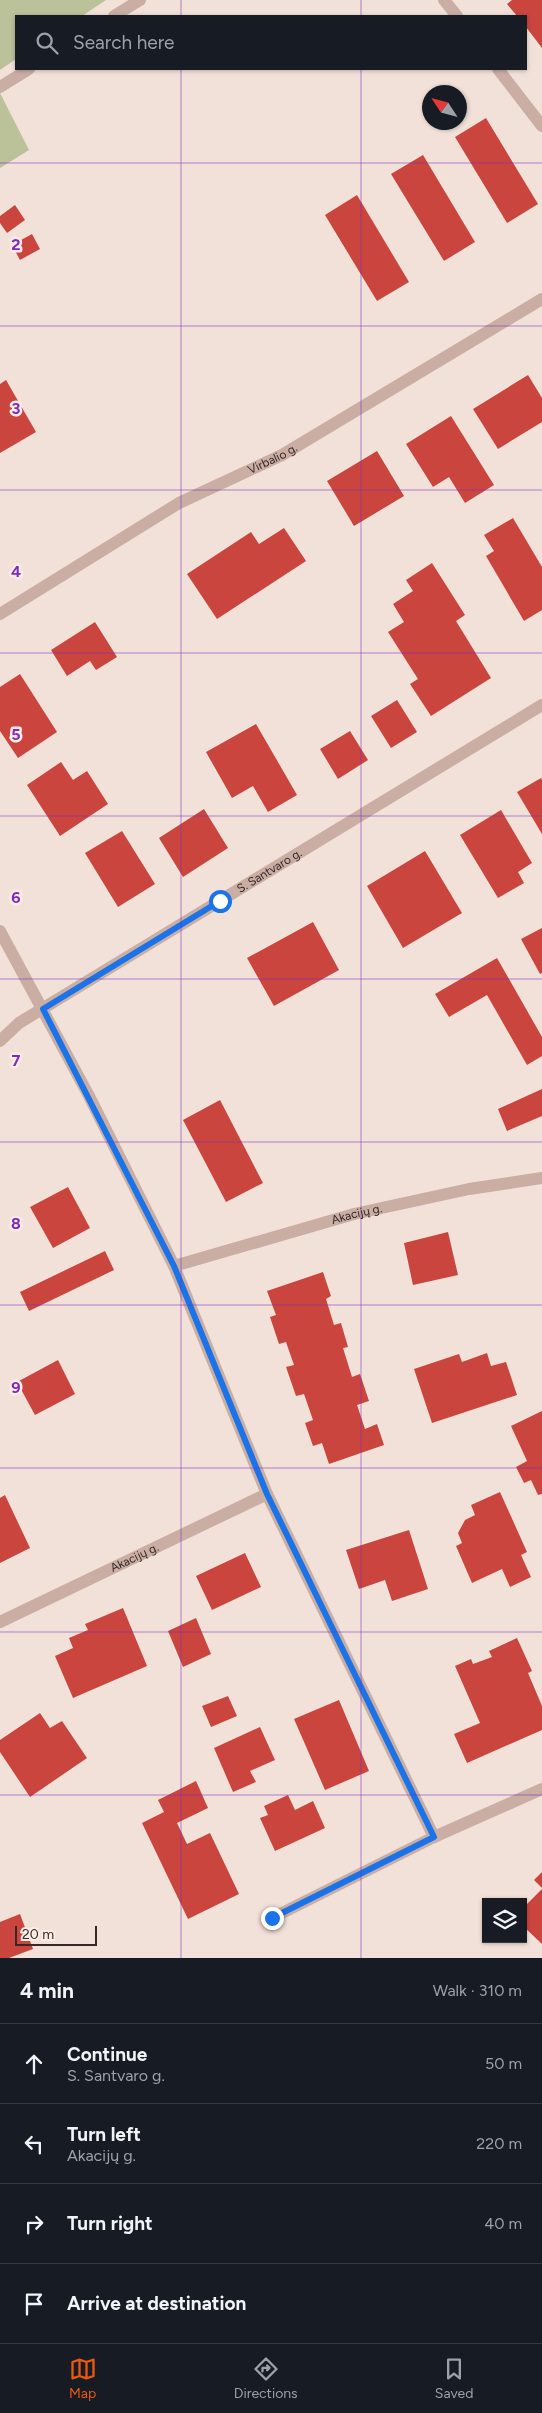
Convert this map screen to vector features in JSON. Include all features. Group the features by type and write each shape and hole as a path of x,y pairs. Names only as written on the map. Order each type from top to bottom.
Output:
{"street":[{"path":"116,15 140,0"},
{"path":"444,0 457,15"},
{"path":"0,87 27,70"},
{"path":"499,70 542,126"},
{"name":"Virbalio g.","path":"0,614 179,503 282,455 542,299"},
{"name":"S. Santvaro g.","path":"0,1041 19,1023 542,706"},
{"path":"0,931 43,1009 174,1266 267,1494 434,1837"},
{"name":"Akacijų g.","path":"174,1266 354,1214 469,1189 542,1178"},
{"name":"Akacijų g.","path":"0,1622 267,1494"},
{"path":"272,1918 434,1837 542,1789"}],"green space":[{"path":"0,0 106,0 84,15 15,15 15,60 0,70"},
{"path":"0,93 29,150 0,168"}],"building":[{"path":"512,0 542,0 542,48 527,28 527,15 516,15 507,4"},
{"path":"486,118 538,204 507,223 455,137"},
{"path":"423,155 475,242 444,261 391,174"},
{"path":"357,195 409,282 377,301 325,215"},
{"path":"15,205 25,220 7,233 0,223 0,216"},
{"path":"32,234 40,249 20,260 12,245"},
{"path":"528,375 542,398 542,422 498,449 473,409"},
{"path":"6,380 36,432 0,453 0,384"},
{"path":"451,416 494,485 465,503 449,477 433,487 406,444"},
{"path":"377,451 404,496 354,526 327,481"},
{"path":"513,518 542,567 542,610 524,621 486,556 494,551 484,535"},
{"path":"284,528 306,561 217,619 187,574 251,532 259,544"},
{"path":"432,563 465,615 456,621 491,678 431,716 410,684 418,679 388,632 404,622 393,604 413,591 406,580"},
{"path":"95,622 117,657 96,670 90,661 67,676 51,650"},
{"path":"20,674 57,732 18,758 0,731 0,687"},
{"path":"397,700 417,732 391,748 371,716"},
{"path":"256,724 297,795 268,812 253,786 232,798 206,752"},
{"path":"350,731 368,760 338,779 320,749"},
{"path":"61,762 73,780 87,771 108,804 60,836 27,785"},
{"path":"541,778 542,780 542,834 517,792"},
{"path":"204,809 228,848 183,877 159,838"},
{"path":"501,810 532,863 518,872 524,883 498,898 460,835"},
{"path":"122,831 155,884 118,907 85,853"},
{"path":"425,851 462,913 403,948 367,886"},
{"path":"313,922 339,970 274,1006 247,958"},
{"path":"542,928 542,973 540,974 521,939"},
{"path":"497,958 542,1037 542,1056 527,1065 487,995 449,1017 435,994"},
{"path":"542,1089 542,1116 507,1131 498,1109"},
{"path":"220,1100 263,1183 226,1202 183,1120"},
{"path":"68,1187 90,1228 53,1248 30,1207"},
{"path":"448,1232 458,1275 413,1285 404,1243"},
{"path":"105,1251 114,1270 29,1311 20,1292"},
{"path":"323,1272 331,1296 326,1299 334,1325 341,1323 348,1347 343,1348 352,1377 360,1374 369,1401 357,1405 365,1429 377,1424 384,1445 329,1464 322,1443 313,1446 305,1423 313,1420 304,1394 296,1396 286,1367 294,1365 286,1342 279,1344 270,1317 276,1315 267,1291"},
{"path":"487,1353 491,1366 506,1362 517,1395 432,1423 414,1369 459,1354 462,1362"},
{"path":"58,1360 75,1394 35,1415 17,1382"},
{"path":"542,1411 542,1494 538,1495 531,1480 524,1483 516,1467 527,1461 511,1426"},
{"path":"500,1492 527,1552 521,1555 531,1577 510,1587 502,1569 472,1583 456,1546 462,1543 458,1533 465,1520 475,1515 471,1505"},
{"path":"5,1495 30,1548 0,1563 0,1498"},
{"path":"409,1530 428,1589 392,1601 385,1580 359,1589 346,1550"},
{"path":"245,1553 261,1587 212,1610 196,1576"},
{"path":"123,1608 147,1666 73,1698 55,1656 73,1648 69,1638 88,1630 85,1624"},
{"path":"196,1618 211,1654 183,1667 168,1631"},
{"path":"517,1638 532,1671 528,1673 542,1706 542,1730 467,1763 454,1734 480,1723 455,1666 471,1659 473,1664 492,1657 489,1651"},
{"path":"228,1696 237,1716 211,1727 202,1706"},
{"path":"339,1700 369,1771 325,1790 294,1719"},
{"path":"40,1713 50,1728 62,1721 87,1758 30,1797 0,1752 0,1740"},
{"path":"260,1727 275,1760 250,1771 256,1782 233,1792 214,1748"},
{"path":"196,1781 208,1808 177,1823 187,1844 210,1833 239,1894 188,1919 142,1823 164,1812 158,1800"},
{"path":"288,1795 295,1810 313,1801 325,1828 275,1851 260,1818 268,1815 264,1806"},
{"path":"542,1872 542,1888 534,1880"},
{"path":"542,1889 542,1944 527,1930 527,1904"},
{"path":"20,1914 33,1949 9,1958 0,1958 0,1922"}],"route":[{"path":"220,901 43,1009 174,1266 267,1494 283,1523 434,1837 272,1918"}]}
